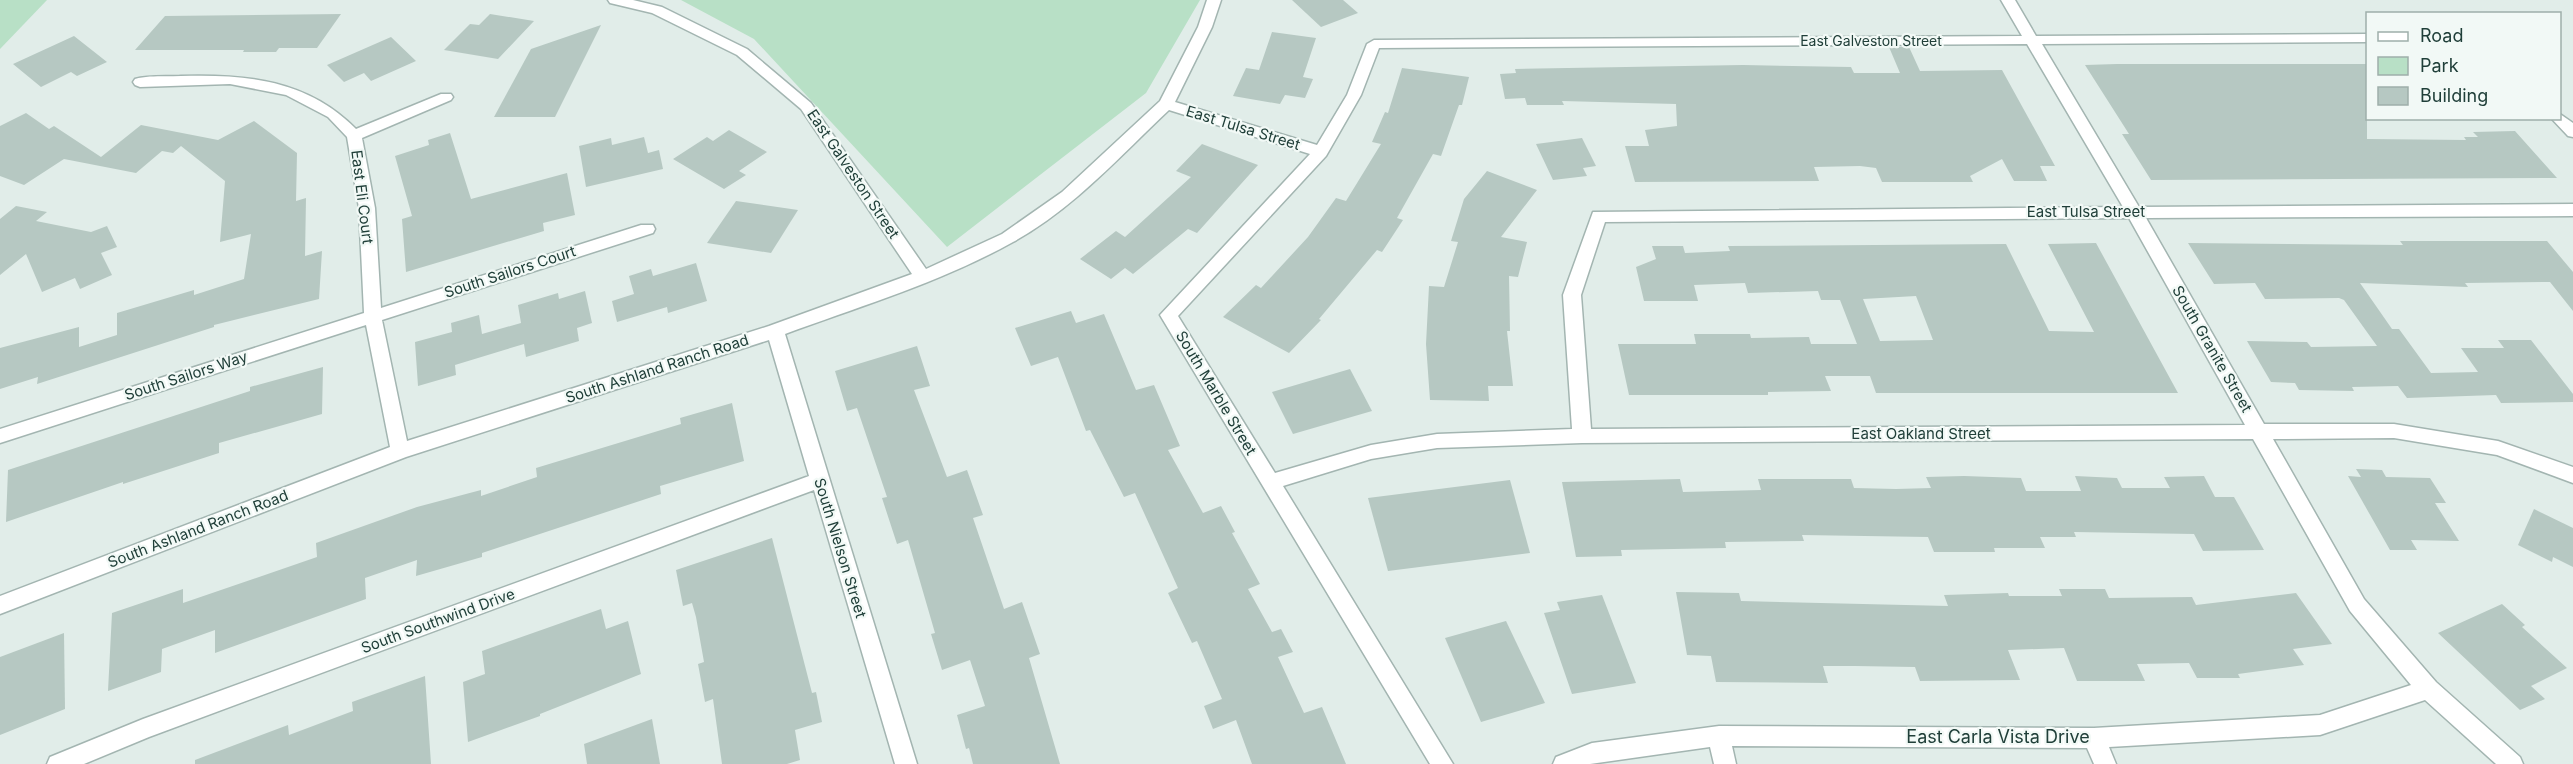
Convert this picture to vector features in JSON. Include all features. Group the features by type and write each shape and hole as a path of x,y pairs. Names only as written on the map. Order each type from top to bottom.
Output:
{"street":[{"name":"East Galveston Street","path":"615,0 657,10 742,52 806,106 923,277"},
{"name":"South Ashland Ranch Road","path":"0,605 400,451 775,331 923,277 1008,238 1068,196 1166,104 1205,27 1214,0"},
{"name":"South Granite Street","path":"2008,0 2134,212 2358,605 2428,689 2512,764"},
{"name":"East Galveston Street","path":"1374,44 2366,38"},
{"name":"South Marble Street","path":"1374,44 1354,94 1321,152 1169,315 1442,764"},
{"name":"East Eli Court","path":"140,82 230,79 290,92 333,114 354,136 367,208 373,316 400,451"},
{"path":"354,136 446,97"},
{"name":"East Tulsa Street","path":"1166,104 1321,152"},
{"path":"2560,120 2573,132"},
{"name":"East Tulsa Street","path":"1582,436 1572,295 1599,216 2573,210"},
{"name":"South Sailors Court","path":"373,316 647,229"},
{"name":"South Sailors Way","path":"0,436 373,316"},
{"name":"South Nielson Street","path":"775,331 906,764"},
{"name":"East Oakland Street","path":"1269,482 1371,452 1437,441 1582,436 2394,431 2498,448 2573,474"},
{"name":"South Southwind Drive","path":"58,764 143,729 819,480"},
{"name":"East Carla Vista Drive","path":"1564,764 1592,753 1719,736 2094,738 2320,725 2428,689"},
{"path":"1719,736 1725,764"},
{"path":"2094,738 2105,764"}],"green space":[{"path":"0,0 47,0 0,49"},
{"path":"681,0 1200,0 1146,93 947,247 754,39"}],"building":[{"path":"1292,0 1343,0 1358,13 1321,27"},
{"path":"341,14 317,48 279,48 276,52 135,50 165,16"},
{"path":"490,14 534,21 498,59 444,50 470,24 479,25"},
{"path":"601,25 555,117 494,117 531,49"},
{"path":"1272,32 1316,38 1303,77 1313,79 1305,98 1285,95 1280,104 1233,96 1246,68 1259,70"},
{"path":"74,36 107,62 77,76 71,72 41,87 13,64"},
{"path":"391,37 416,61 371,81 364,73 344,82 327,65"},
{"path":"1889,47 1909,47 1920,71 2002,70 2055,166 2040,166 2047,181 2014,181 2002,159 1970,176 1973,182 1882,182 1876,168 1860,166 1814,167 1819,181 1635,182 1625,146 1649,146 1645,130 1677,126 1676,104 1562,101 1564,105 1527,105 1525,98 1505,99 1500,74 1516,73 1515,69 1743,65 1851,67 1854,73 1900,73"},
{"path":"2366,64 2367,139 2466,140 2464,137 2478,137 2473,132 2515,131 2557,178 2151,180 2122,134 2129,134 2085,65"},
{"path":"1402,68 1469,77 1462,105 1459,105 1441,156 1433,154 1397,218 1403,220 1382,252 1377,250 1319,319 1321,320 1289,353 1223,317 1256,285 1261,288 1308,237 1336,198 1346,201 1381,144 1372,142 1385,112 1388,113"},
{"path":"26,113 49,129 54,126 101,157 141,125 218,140 254,121 297,153 296,201 306,198 305,256 322,251 319,299 214,325 214,327 37,384 38,377 0,389 0,348 79,327 79,347 117,335 117,313 194,290 194,295 244,279 251,234 220,242 225,181 181,146 173,153 162,151 136,173 64,159 24,185 0,176 0,126"},
{"path":"729,130 767,152 739,171 746,175 724,189 673,159 707,137 713,141"},
{"path":"450,133 471,199 567,173 575,215 543,223 544,231 406,272 402,219 412,216 395,156 429,145 428,140"},
{"path":"644,137 648,153 659,150 663,169 586,187 579,146 611,138 612,145"},
{"path":"1582,138 1596,166 1583,168 1587,176 1553,180 1536,144"},
{"path":"1202,144 1258,165 1197,233 1188,229 1133,274 1125,268 1111,279 1080,259 1116,231 1125,237 1191,177 1176,171"},
{"path":"1487,171 1537,190 1501,237 1527,242 1518,277 1509,276 1510,331 1507,331 1513,386 1488,386 1489,401 1430,400 1426,344 1429,286 1444,287 1458,242 1451,241 1464,199"},
{"path":"736,201 798,210 771,253 707,243"},
{"path":"16,206 47,212 36,221 91,232 107,226 117,247 101,253 112,275 80,289 75,278 42,292 26,254 0,275 0,219"},
{"path":"2400,241 2547,241 2573,272 2573,311 2550,282 2465,283 2468,287 2360,283 2392,329 2399,329 2431,373 2478,372 2461,348 2504,348 2498,340 2531,340 2573,394 2573,402 2501,403 2496,395 2407,398 2398,386 2352,387 2354,391 2299,390 2295,383 2271,382 2247,341 2307,342 2311,347 2377,346 2344,300 2339,298 2265,299 2255,283 2214,284 2188,243 2403,245"},
{"path":"2096,243 2178,393 1876,393 1870,376 1825,376 1831,391 1768,392 1768,395 1629,395 1618,344 1696,344 1694,334 1750,334 1751,338 1809,337 1811,344 1857,344 1840,300 1821,300 1818,291 1748,293 1745,283 1694,285 1698,301 1644,301 1636,267 1656,259 1652,246 1683,246 1685,253 1730,251 1728,246 2006,244 2049,331 2094,332 2048,244","holes":["1916,296 1933,340 1880,341 1863,299"]},
{"path":"696,263 707,301 668,313 667,307 617,322 612,301 634,294 629,276 651,269 653,276"},
{"path":"585,291 592,323 577,328 579,341 526,357 524,344 455,365 456,375 418,386 415,342 452,332 451,323 479,315 482,334 521,323 518,305 558,293 559,299"},
{"path":"1071,311 1076,323 1104,314 1136,390 1154,385 1180,446 1168,450 1203,513 1221,506 1235,532 1232,533 1260,584 1248,589 1272,632 1281,629 1293,652 1278,657 1304,713 1322,707 1346,764 1252,764 1236,720 1213,729 1204,706 1222,699 1197,641 1192,643 1168,593 1178,588 1135,493 1124,497 1090,430 1086,431 1058,357 1031,366 1015,328"},
{"path":"917,346 930,386 914,390 947,477 967,470 983,515 973,518 1004,609 1022,602 1040,654 1029,658 1060,764 973,764 969,748 966,749 957,715 985,706 970,660 942,670 931,634 935,633 908,540 897,544 882,498 887,497 857,408 847,411 835,371"},
{"path":"323,367 322,414 219,443 219,453 123,484 123,482 6,522 8,470 250,391 250,387"},
{"path":"1350,369 1372,411 1293,434 1272,392"},
{"path":"732,403 744,461 660,486 661,494 482,553 482,557 416,576 417,560 365,578 366,599 215,653 215,630 162,649 161,672 108,691 112,613 183,589 183,603 317,557 316,543 417,507 481,490 481,496 537,477 536,468 681,424 680,418"},
{"path":"2356,469 2382,470 2386,477 2430,478 2446,503 2435,503 2459,541 2411,540 2417,550 2390,550 2348,476 2361,477"},
{"path":"2075,476 2117,478 2122,488 2170,488 2164,477 2204,476 2215,497 2234,497 2264,550 2203,551 2194,534 2074,532 2076,537 2040,537 2045,548 1994,548 1995,552 1934,552 1928,537 1802,535 1804,541 1725,542 1726,548 1621,550 1622,556 1576,557 1562,482 1680,479 1683,492 1761,490 1758,479 1851,479 1854,488 1896,489 1931,488 1926,477 2021,478 2026,491 2081,491"},
{"path":"1510,480 1530,553 1388,571 1368,498"},
{"path":"2534,509 2573,528 2573,567 2553,557 2552,562 2518,545"},
{"path":"772,538 812,693 816,692 822,722 795,730 800,760 787,764 722,764 713,699 705,702 698,664 704,662 696,617 692,603 683,606 676,570"},
{"path":"2059,589 2105,589 2109,598 2192,597 2196,605 2296,593 2332,644 2293,649 2304,665 2238,674 2240,678 2197,678 2189,663 2137,664 2145,681 2077,681 2064,648 2008,650 2020,680 1920,681 1915,667 1823,666 1828,683 1716,682 1711,656 1687,655 1676,592 1739,593 1741,601 1948,606 1944,595 2008,593 2009,596 2062,596"},
{"path":"1602,595 1636,683 1572,694 1544,613 1560,610 1557,602"},
{"path":"2502,604 2525,625 2522,627 2567,668 2531,686 2545,699 2520,710 2438,633"},
{"path":"601,609 606,629 628,621 641,674 540,714 540,716 468,742 463,682 485,674 482,651"},
{"path":"1506,621 1545,703 1481,722 1445,638"},
{"path":"64,633 65,709 0,735 0,657"},
{"path":"425,676 431,764 195,764 195,760 288,725 289,735 353,711 352,702"},
{"path":"652,719 660,764 587,764 584,744"}]}
